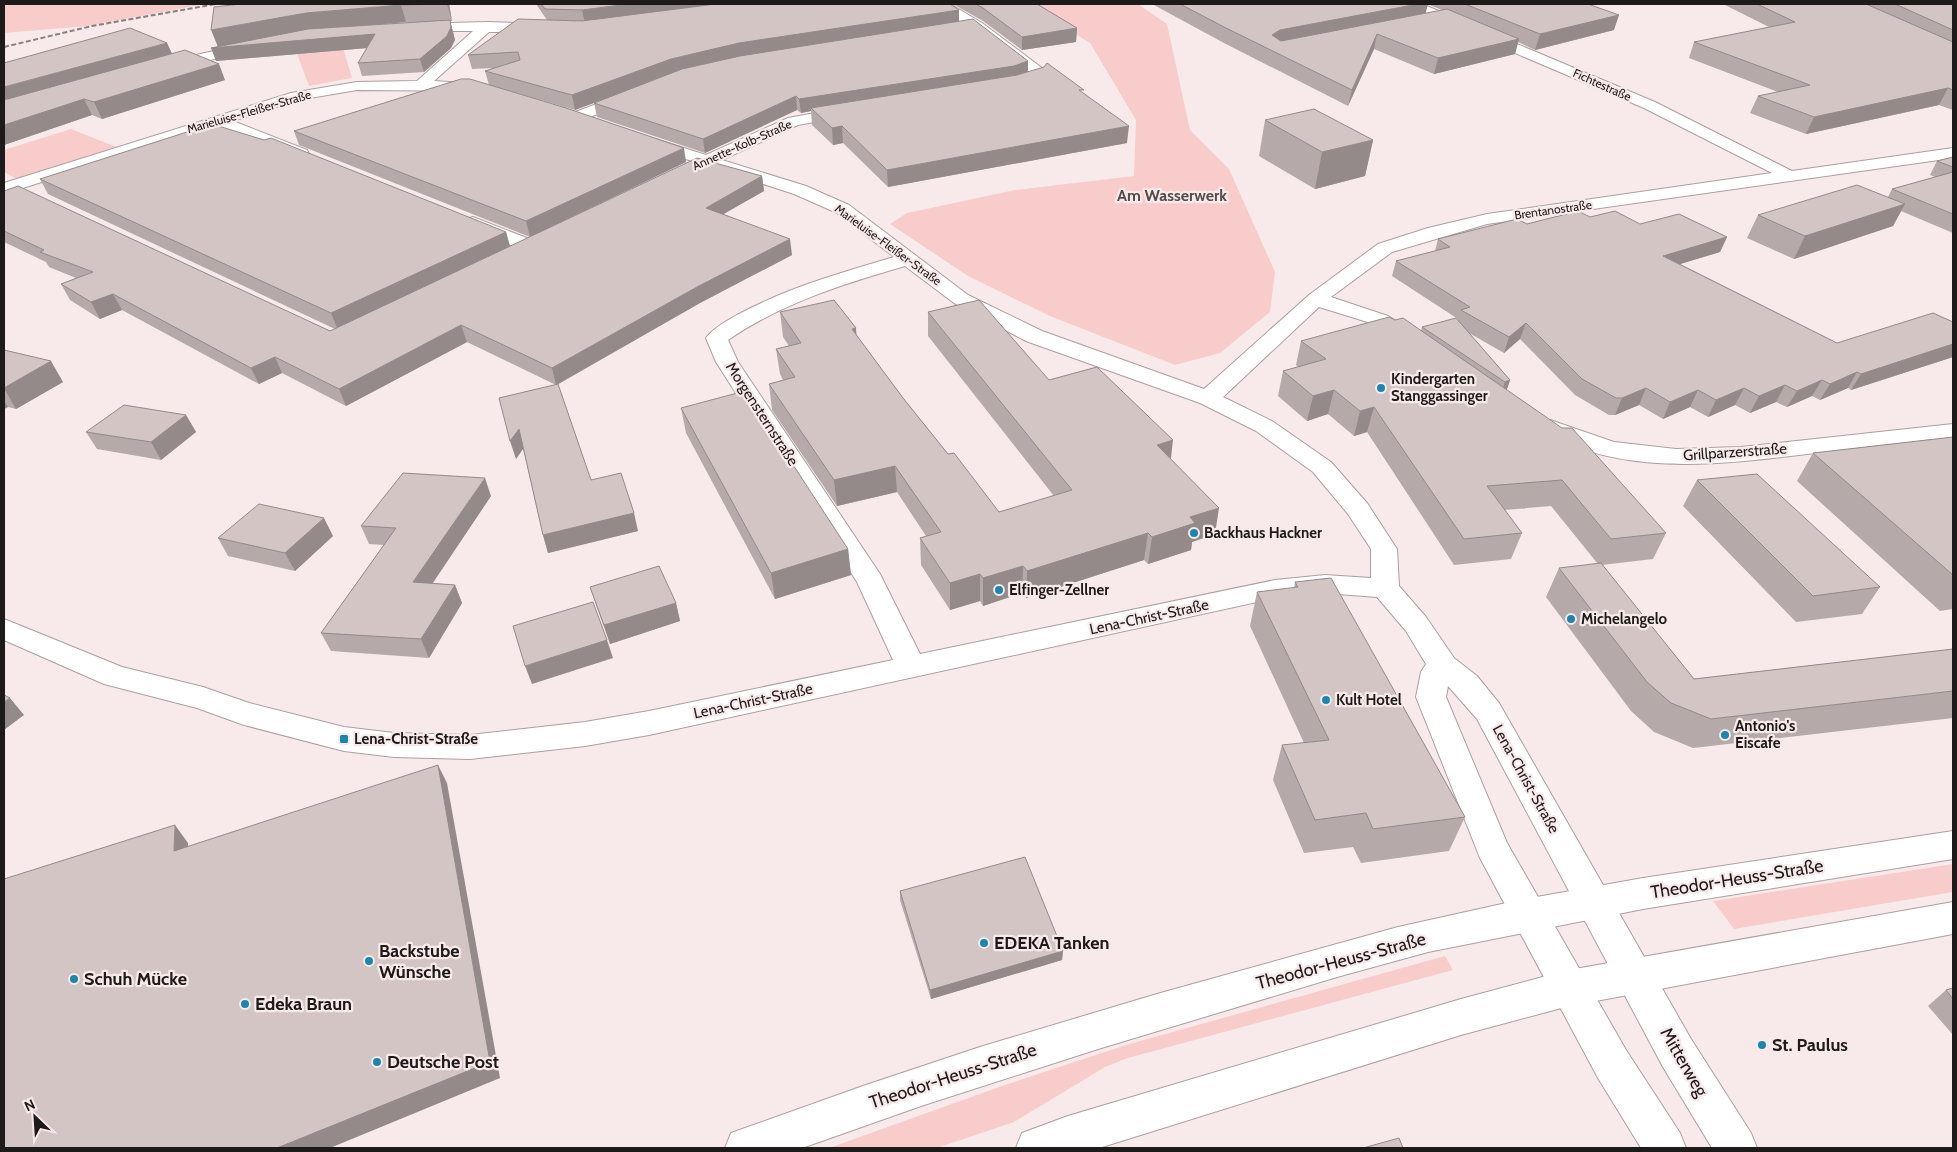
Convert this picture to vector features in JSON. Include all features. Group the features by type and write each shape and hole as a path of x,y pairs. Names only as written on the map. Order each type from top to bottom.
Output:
{"street":[{"path":"942,4 977,26 1037,70 1038,78 1016,85 997,88"},
{"name":"Fichtestraße","path":"1412,4 1684,122 1736,146 1787,175"},
{"path":"1418,24 1445,18"},
{"path":"420,84 487,26"},
{"path":"396,28 487,26 559,28"},
{"path":"958,29 977,26"},
{"path":"154,69 262,44"},
{"name":"Marieluise-Fleißer-Straße","path":"7,186 296,96 357,86 420,84 475,87 493,93"},
{"path":"576,117 641,92"},
{"name":"Annette-Kolb-Straße","path":"679,174 794,121 862,110"},
{"path":"558,112 604,127"},
{"path":"216,120 318,161"},
{"name":"Marieluise-Fleißer-Straße","path":"632,136 800,190 843,209 961,299 1034,336 1208,398 1264,426 1322,467 1341,487 1384,549 1385,588"},
{"name":"Brentanostraße","path":"1208,398 1316,299 1385,248 1435,232 1487,220 1787,175 1953,153"},
{"path":"7,186 40,199"},
{"path":"456,216 530,246"},
{"path":"510,256 547,238"},
{"name":"Morgensternstraße","path":"907,259 798,292 736,324 718,338 727,362 870,581 912,668"},
{"path":"1316,299 1381,320 1429,354"},
{"name":"Grillparzerstraße","path":"1534,419 1573,439 1649,456 1722,456 1953,431"},
{"name":"Lena-Christ-Straße","path":"4,629 115,676 203,698 295,727 344,739 394,745 470,747 586,734 912,668 1275,589 1325,584 1385,588 1416,624 1443,666 1466,684 1488,711 1634,974"},
{"path":"1443,666 1436,672 1431,697 1492,848 1612,1064 1665,1148"},
{"name":"Theodor-Heuss-Straße","path":"746,1148 934,1082 1052,1044 1342,959 1456,929 1717,881 1953,845"},
{"path":"1037,1148 1461,1017 1569,988 1634,974 1953,918"},
{"name":"Mitterweg","path":"1634,974 1676,1053 1736,1148"}],"shaded area":[{"path":"4,4 205,4 88,26 4,33"},
{"path":"1026,4 1138,4 1167,24 1190,130 1229,169 1275,272 1270,312 1220,353 1175,365 1050,316 968,276 890,224 907,213 1015,190 1134,176 1136,120 1090,43"},
{"path":"338,31 352,78 309,86 291,38"},
{"path":"71,129 119,148 20,181 4,172 4,150"},
{"path":"1953,864 1953,892 1734,929 1713,901"},
{"path":"1445,956 1453,970 1128,1058 1105,1067 1014,1122 937,1148 829,1148 1002,1086 1126,1045"}],"building":[{"path":"241,4 447,4 401,5 306,13 211,30 214,7"},
{"path":"541,4 629,4 582,10 545,9"},
{"path":"716,4 950,4 959,10 739,43 671,59 572,95 485,71 520,60 518,52 468,55 518,19 582,21"},
{"path":"976,4 1037,4 1077,28 1022,37"},
{"path":"1180,4 1418,4 1280,30 1272,35 1281,41 1447,9 1519,39 1438,58 1377,34 1352,90"},
{"path":"1465,4 1588,4 1619,15 1540,34"},
{"path":"1757,4 1866,4 1953,42 1953,90 1948,88 1814,117 1758,96 1810,85 1694,42 1795,22"},
{"path":"1895,4 1953,4 1953,30"},
{"path":"973,19 1028,61 1014,66 799,99 796,96 703,139 594,103 682,69 740,56"},
{"path":"450,20 451,27 447,36 420,59 358,63 375,34 211,48 308,29"},
{"path":"130,28 167,43 4,87 4,63"},
{"path":"185,50 219,64 94,102 84,99 4,125 4,100"},
{"path":"1047,63 1084,90 1079,90 1129,126 887,170 842,126 832,128 811,108 1017,75 1044,67"},
{"path":"461,79 470,79 566,108 684,148 526,221 294,131"},
{"path":"1314,109 1373,140 1322,152 1265,120"},
{"path":"212,124 264,140 271,138 506,232 331,313 40,179"},
{"path":"1953,157 1953,167 1937,161"},
{"path":"697,158 762,176 706,208 790,239 697,287 552,368 461,325 339,389 275,357 251,368 113,294 91,302 61,284 93,272 40,252 44,250 4,231 4,191 18,186 330,331"},
{"path":"1953,172 1953,214 1892,189"},
{"path":"1857,185 1905,204 1805,236 1758,215"},
{"path":"1578,211 1590,217 1615,211 1640,224 1679,214 1727,237 1663,256 1837,343 1933,313 1953,322 1953,344 1861,374 1857,372 1830,384 1822,380 1797,391 1785,385 1759,396 1744,388 1716,400 1698,390 1670,402 1646,388 1622,398 1616,398 1582,379 1526,323 1509,337 1461,310 1470,307 1396,261 1450,247 1438,239 1517,219 1527,224"},
{"path":"834,300 856,328 852,329 903,398 948,454 954,453 999,512 1072,490 928,312 979,300 1049,380 1097,367 1173,440 1157,445 1219,508 1190,517 1195,523 1152,537 1148,533 1027,571 1023,566 983,578 980,574 950,583 920,538 941,532 895,466 834,480 769,384 795,377 776,349 801,343 780,312"},
{"path":"1389,317 1395,320 1403,318 1562,428 1572,428 1666,533 1611,539 1562,480 1487,486 1522,533 1464,539 1374,407 1360,411 1334,390 1313,396 1283,371 1326,359 1301,341"},
{"path":"1456,318 1510,380 1505,382 1422,327"},
{"path":"4,350 51,361 4,388"},
{"path":"558,384 591,480 621,473 634,513 543,535 519,429 510,441 499,398"},
{"path":"745,391 848,549 771,573 681,408"},
{"path":"124,405 186,415 151,442 86,432"},
{"path":"1953,437 1953,575 1813,453"},
{"path":"403,473 485,478 413,582 455,585 421,639 321,633 396,528 361,526"},
{"path":"1757,474 1880,587 1813,596 1697,480"},
{"path":"259,504 324,518 285,553 218,538"},
{"path":"1601,563 1694,679 1953,649 1953,691 1711,719 1671,703 1647,682 1559,568"},
{"path":"659,566 676,603 604,625 590,587"},
{"name":"Kult Hotel","path":"1331,578 1465,817 1373,829 1366,813 1315,820 1282,745 1329,740 1257,592 1298,587 1295,582"},
{"path":"593,602 607,640 525,666 513,626"},
{"path":"4,695 10,698 4,702"},
{"name":"Edeka Braun","path":"438,765 490,1062 277,1148 4,1148 4,879 175,825 174,851"},
{"name":"EDEKA Tanken","path":"1025,857 1063,951 930,990 900,891"},
{"path":"1953,988 1953,999 1946,990"},
{"path":"1399,1138 1403,1148 1363,1148"}],"railway":[{"path":"4,47 92,26 216,4"}],"place":[{"name":"Kindergarten Stanggassinger","path":"1381,388"},
{"name":"Backhaus Hackner","path":"1194,533"},
{"name":"Elfinger-Zellner","path":"999,590"},
{"name":"Michelangelo","path":"1571,619"},
{"name":"Kult Hotel","path":"1326,700"},
{"name":"Antonio's Eiscafe","path":"1725,735"},
{"name":"Lena-Christ-Straße","path":"344,739"},
{"name":"EDEKA Tanken","path":"984,943"},
{"name":"Backstube Wünsche","path":"369,961"},
{"name":"Schuh Mücke","path":"74,979"},
{"name":"Edeka Braun","path":"245,1004"},
{"name":"St. Paulus","path":"1762,1045"},
{"name":"Deutsche Post","path":"377,1062"}],"district":[{"name":"Am Wasserwerk","path":"1172,195"}]}
